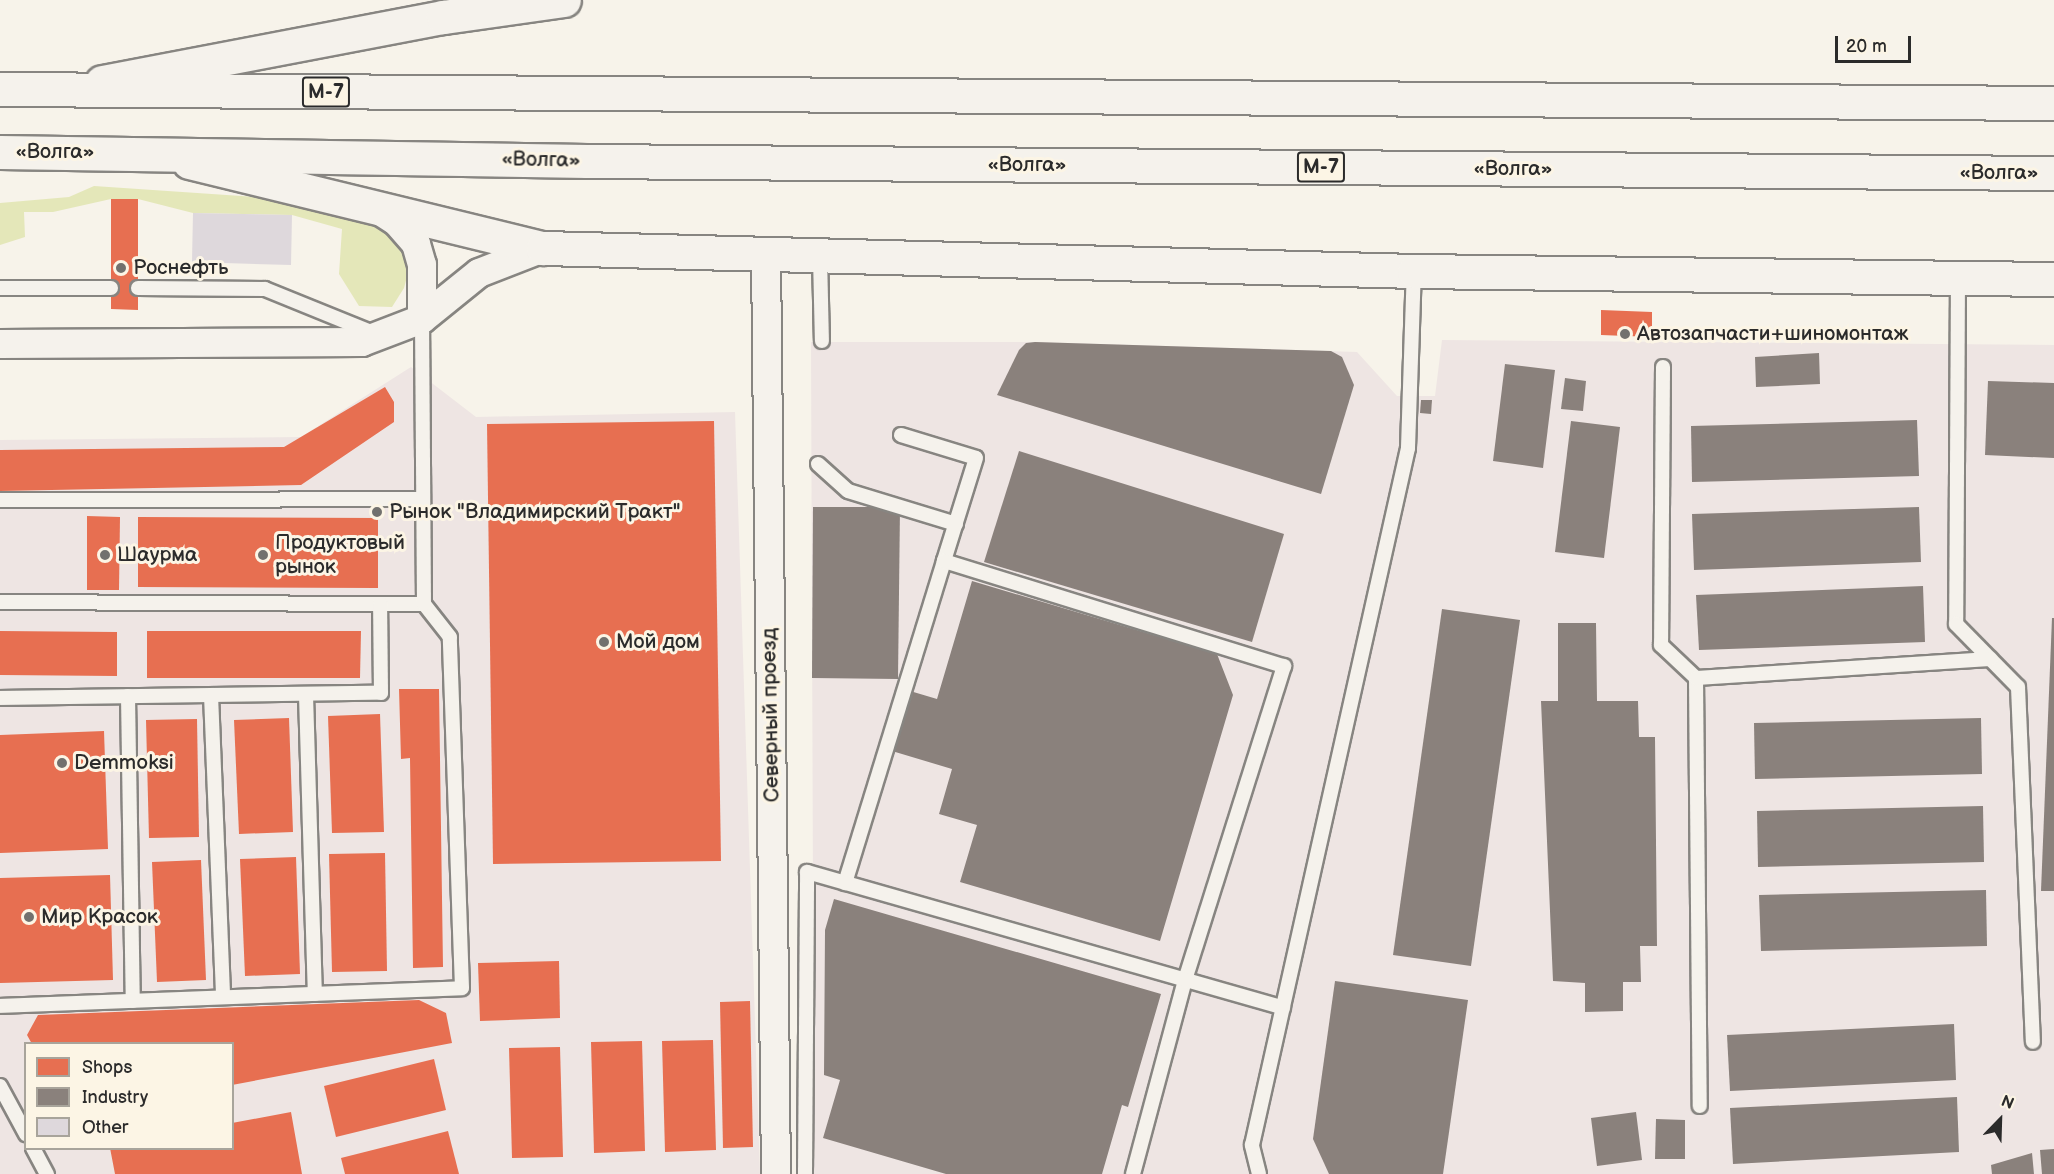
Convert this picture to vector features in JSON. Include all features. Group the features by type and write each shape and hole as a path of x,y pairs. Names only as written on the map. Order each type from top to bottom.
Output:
{"main road":[{"path":"62,90 443,17 564,0"},
{"name":"М-7","path":"0,88 2054,103"},
{"name":"«Волга»","path":"0,152 587,161 2054,173"},
{"path":"149,153 370,204 508,242 543,248 1414,271 2054,279"}],"street":[{"path":"370,204 397,222 416,244 422,265 423,319"},
{"path":"0,344 362,342 423,319 479,273 543,248"},
{"name":"Северный проезд","path":"766,255 776,1174"}],"lane":[{"path":"820,256 822,341"},
{"path":"1259,1174 1252,1145 1408,448 1414,271"},
{"path":"1958,277 1956,624 2018,687 2033,1042"},
{"path":"0,288 111,288"},
{"path":"138,288 265,289 380,336"},
{"path":"0,1006 462,988 450,637 424,604 423,319"},
{"path":"1663,367 1661,645 1695,678 1700,1106"},
{"path":"845,883 976,458 901,435"},
{"path":"818,464 848,491 956,524"},
{"path":"0,500 423,499"},
{"path":"944,561 1284,666 1185,980 1133,1174"},
{"path":"0,602 424,604"},
{"path":"0,698 381,693 380,604"},
{"path":"1695,678 1990,659"},
{"path":"211,695 223,998"},
{"path":"306,695 315,994"},
{"path":"128,696 133,1001"},
{"path":"805,1174 807,872 1283,1008"},
{"path":"0,1086 24,1130"},
{"path":"34,1150 46,1174"}],"shaded area":[{"path":"1442,340 2054,345 2054,1174 814,1174 811,342 1035,342 1357,352 1397,396 1435,396"},
{"path":"411,367 476,417 735,412 760,1174 0,1174 0,440 301,437"}],"green space":[{"path":"94,186 301,200 365,218 400,244 408,273 404,288 392,307 359,306 339,274 342,229 292,215 193,213 138,199 111,199 53,212 24,212 25,237 0,245 0,203 69,197"}],"building: Shops":[{"path":"111,199 138,199 138,310 111,309"},
{"path":"1601,310 1652,312 1652,337 1601,335"},
{"path":"385,387 394,402 394,422 301,485 0,491 0,450 284,447"},
{"name":"Мой дом","path":"714,421 721,861 493,864 487,424"},
{"path":"87,516 120,517 119,590 87,590"},
{"path":"138,517 378,518 378,588 138,587"},
{"path":"0,631 117,632 117,676 0,675"},
{"path":"147,631 361,631 360,678 147,678"},
{"path":"399,689 439,689 443,967 413,968 410,758 401,759"},
{"path":"380,714 384,832 332,833 328,716"},
{"path":"289,718 293,832 239,834 234,720"},
{"path":"197,719 199,837 149,838 146,720"},
{"path":"104,731 108,849 0,853 0,735"},
{"path":"385,853 387,971 332,972 329,854"},
{"path":"296,857 300,974 245,976 240,859"},
{"path":"201,860 206,980 157,982 152,862"},
{"path":"110,875 113,980 0,983 0,878"},
{"path":"559,961 560,1018 480,1021 478,963"},
{"path":"419,1000 446,1013 452,1043 234,1085 234,1042 31,1042 27,1035 38,1015"},
{"path":"750,1001 753,1147 723,1148 720,1002"},
{"path":"713,1040 716,1150 665,1152 662,1041"},
{"path":"642,1041 645,1151 594,1153 591,1042"},
{"path":"560,1047 563,1157 512,1158 509,1048"},
{"path":"434,1059 446,1110 336,1137 324,1086"},
{"path":"291,1112 302,1174 115,1174 110,1150 234,1150 234,1123"},
{"path":"448,1131 459,1174 345,1174 341,1158"}],"building: Industry":[{"path":"1026,343 1331,351 1342,357 1354,385 1321,494 997,395 1019,350"},
{"path":"1819,353 1820,384 1756,387 1755,357"},
{"path":"1505,364 1555,370 1543,468 1493,461"},
{"path":"1565,378 1586,381 1583,411 1561,409"},
{"path":"1988,381 2054,383 2054,458 1985,455"},
{"path":"1421,400 1432,400 1431,414 1420,413"},
{"path":"1917,420 1919,476 1692,482 1691,426"},
{"path":"1571,421 1620,427 1604,558 1555,552"},
{"path":"1019,451 1284,534 1252,642 984,562"},
{"path":"813,507 900,507 898,679 812,678"},
{"path":"1919,507 1921,562 1694,570 1692,514"},
{"path":"972,581 1217,654 1233,695 1160,941 960,882 977,825 939,814 952,769 882,748 900,688 937,699"},
{"path":"1923,586 1925,642 1699,650 1696,595"},
{"path":"1442,609 1520,620 1471,966 1393,955"},
{"path":"2052,618 2054,618 2054,891 2041,891"},
{"path":"1558,623 1596,623 1597,701 1638,701 1639,737 1655,737 1657,946 1640,946 1641,982 1623,982 1623,1011 1585,1012 1585,983 1553,981 1541,701 1558,701"},
{"path":"1981,718 1982,774 1755,779 1754,723"},
{"path":"1983,806 1984,862 1758,867 1757,811"},
{"path":"1986,890 1987,946 1761,951 1759,895"},
{"path":"834,899 1161,994 1128,1107 1122,1105 1102,1174 946,1174 823,1138 840,1080 824,1075 825,930"},
{"path":"1335,981 1468,1000 1443,1174 1329,1174 1313,1139"},
{"path":"1954,1024 1956,1080 1730,1091 1727,1035"},
{"path":"1957,1097 1959,1152 1733,1164 1730,1108"},
{"path":"1636,1112 1642,1160 1597,1166 1591,1118"},
{"path":"1656,1119 1685,1120 1685,1159 1655,1159"},
{"path":"2054,1149 2054,1174 2042,1174 2040,1150"},
{"path":"2032,1153 2034,1174 1992,1174 1991,1165"}],"building: Other":[{"path":"193,213 292,215 291,265 192,262"}],"place":[{"name":"Роснефть","path":"121,268"},
{"name":"Автозапчасти+шиномонтаж","path":"1625,334"},
{"name":"Рынок \"Владимирский Тракт\"","path":"377,512"},
{"name":"Шаурма","path":"105,555"},
{"name":"Продуктовый рынок","path":"263,555"},
{"name":"Мой дом","path":"604,642"},
{"name":"Demmoksi","path":"62,763"},
{"name":"Мир Красок","path":"29,917"}]}
